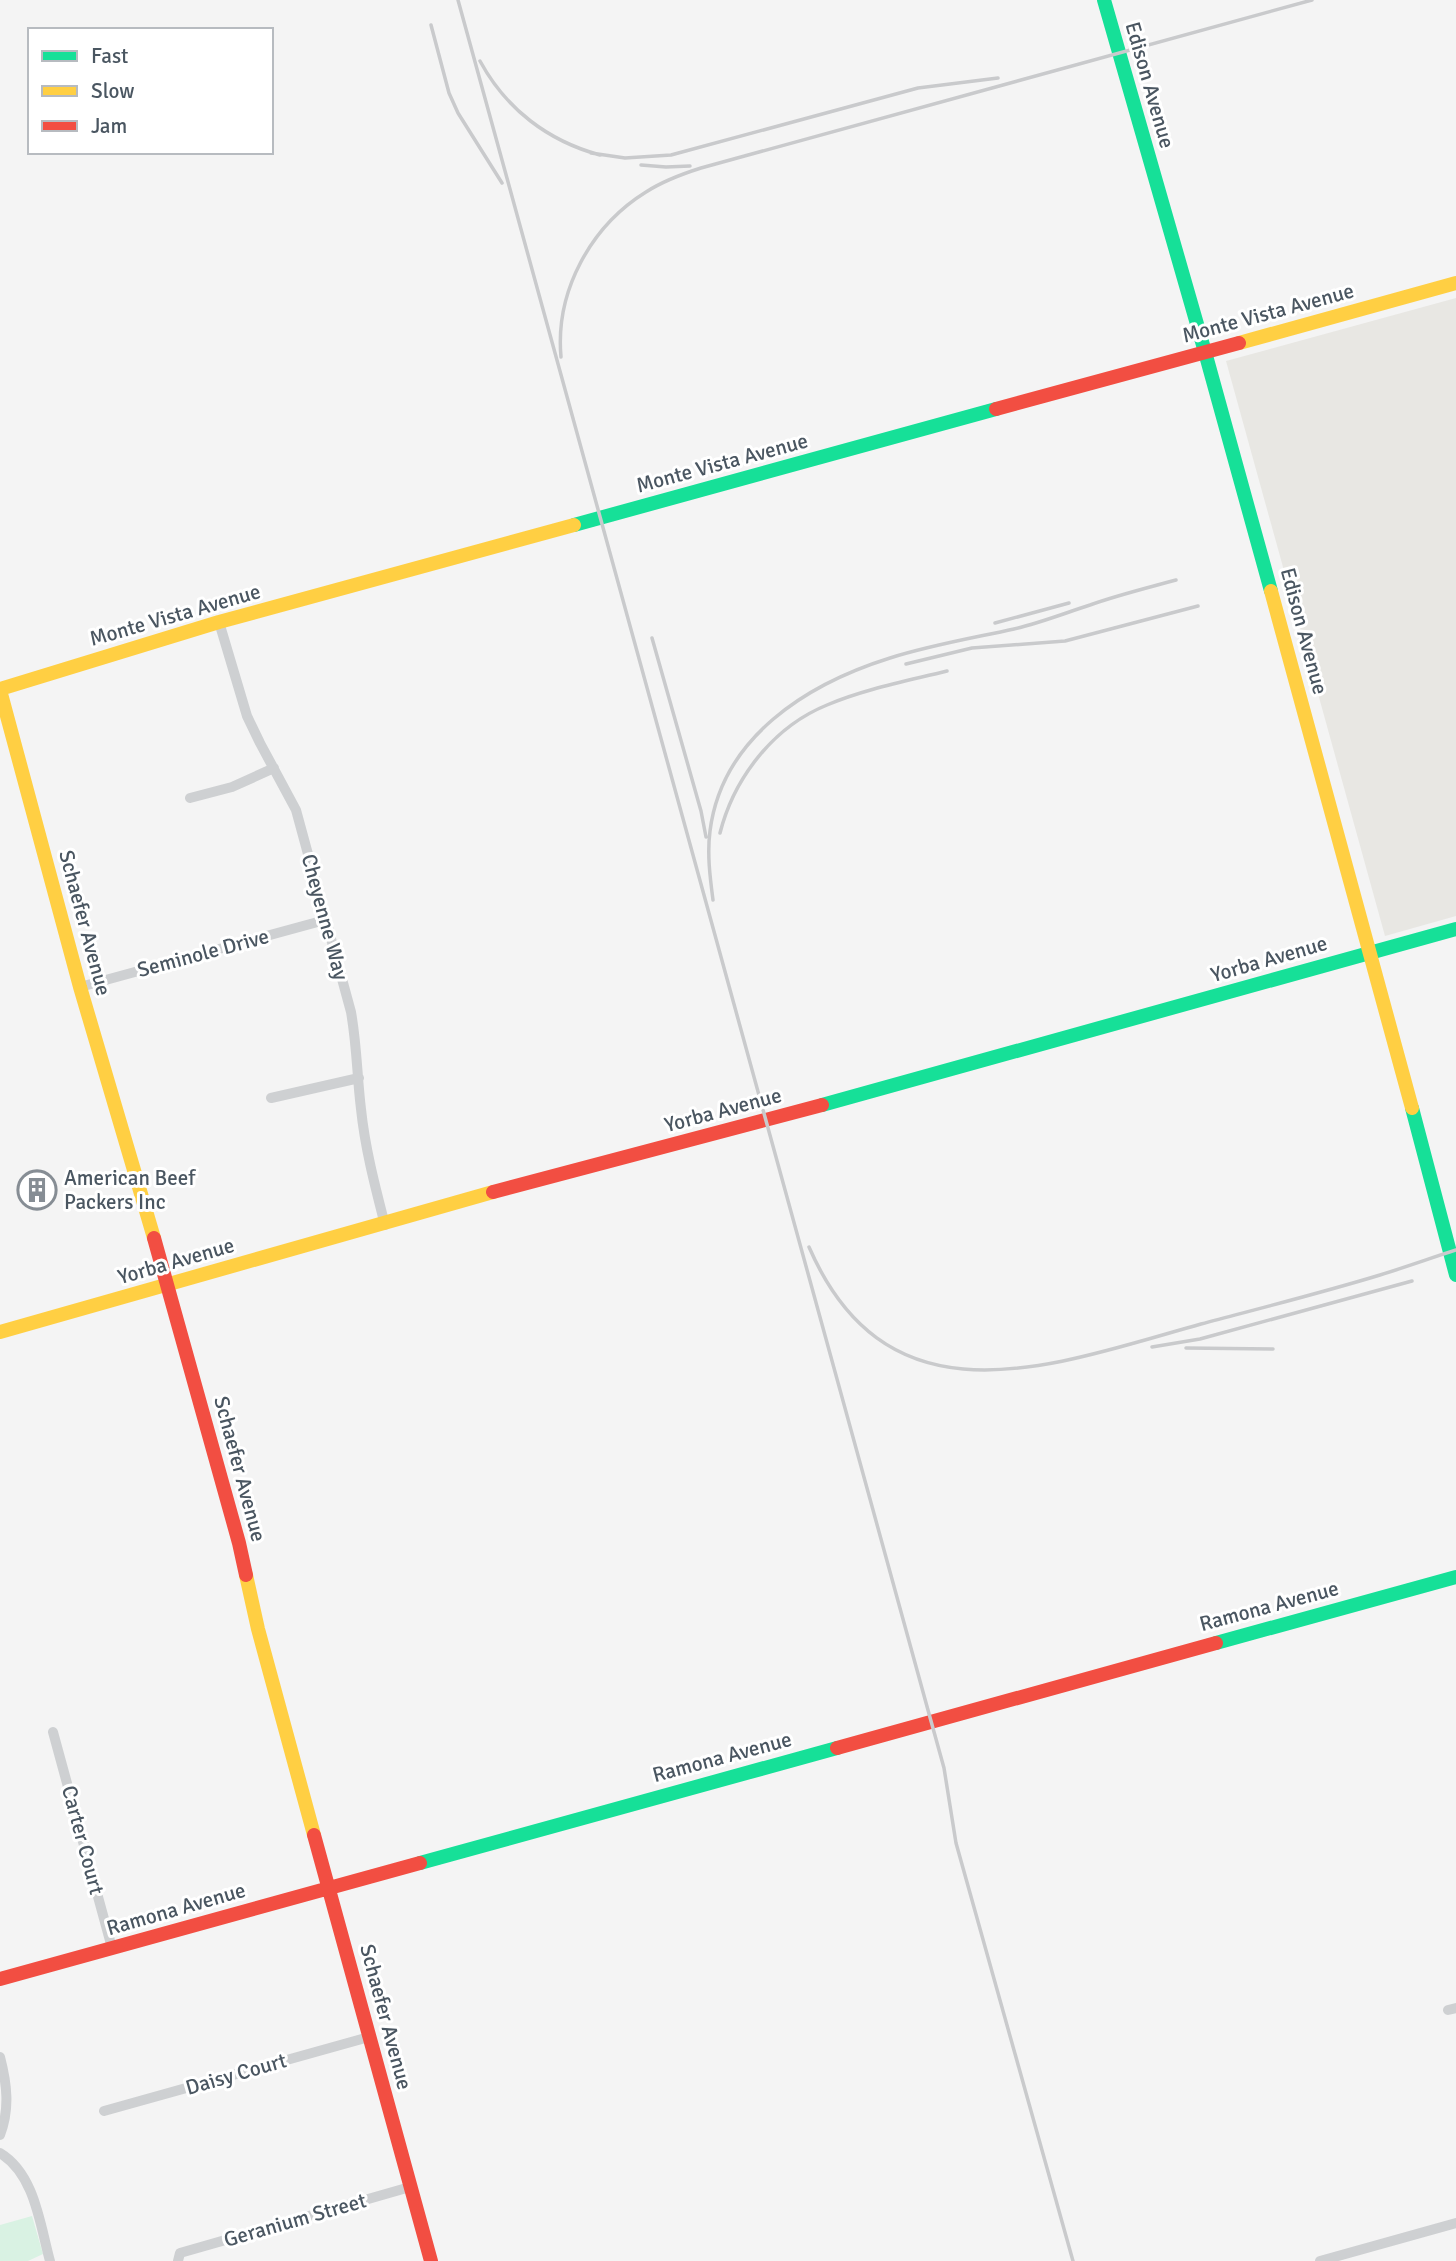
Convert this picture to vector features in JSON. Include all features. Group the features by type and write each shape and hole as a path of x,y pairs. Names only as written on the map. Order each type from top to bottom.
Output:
{"street":[{"name":"Edison Avenue","path":"1104,0 1205,352 1456,1275"},
{"name":"Monte Vista Avenue","path":"0,690 219,622 1456,282"},
{"name":"Cheyenne Way","path":"219,622 247,716 296,810 351,1012 357,1045 360,1106 368,1160 385,1224"},
{"name":"Schaefer Avenue","path":"0,690 80,987 168,1286 239,1543 258,1629 432,2261"},
{"path":"190,799 232,787 274,768"},
{"name":"Seminole Drive","path":"80,987 326,920"},
{"name":"Yorba Avenue","path":"0,1332 481,1196 776,1118 1456,929"},
{"path":"271,1098 359,1078"},
{"name":"Ramona Avenue","path":"0,1979 1456,1577"},
{"name":"Carter Court","path":"53,1732 113,1948"},
{"name":"Daisy Court","path":"104,2111 369,2037"},
{"path":"0,2057 7,2107 0,2135"},
{"path":"0,2153 16,2166 30,2191 50,2261"},
{"name":"Geranium Street","path":"179,2257 410,2187"},
{"path":"1320,2261 1456,2223"}],"shaded area":[{"path":"1456,298 1456,916 1385,936 1226,361"}],"green space":[{"path":"32,2216 43,2254 28,2261 0,2261 0,2225"}],"railway":[{"path":"458,0 944,1768 956,1843 1073,2261"},
{"path":"561,357 564,308 581,262 593,242 626,206 666,181 701,168 1312,0"},
{"path":"431,25 449,93 458,113 502,183"},
{"path":"480,61 502,94 530,121 563,141 600,155"},
{"path":"591,153 625,158 671,155 918,88 998,78"},
{"path":"641,165 690,166"},
{"path":"713,900 709,840 718,798 732,768 750,742 773,719 800,699 859,669 890,658 936,645 1024,627 1176,580"},
{"path":"995,623 1069,603"},
{"path":"906,664 972,648 1065,641 1198,606"},
{"path":"652,638 706,837"},
{"path":"720,833 726,813 746,774 758,757 789,727 841,699 947,671"},
{"path":"809,1247 843,1305 883,1342 929,1363 980,1370 1033,1366 1089,1355 1336,1288 1456,1250"},
{"path":"1152,1347 1200,1339 1412,1281"},
{"path":"1186,1348 1273,1349"}],"traffic: fast":[{"path":"1104,0 1271,591"},
{"path":"574,525 996,409"},
{"path":"822,1105 1456,929"},
{"path":"1412,1108 1456,1275"},
{"path":"1216,1643 1456,1577"},
{"path":"420,1863 837,1748"}],"traffic: slow":[{"path":"1239,343 1456,283"},
{"path":"0,689 219,622 574,525"},
{"path":"1271,591 1412,1108"},
{"path":"0,690 80,987 154,1238"},
{"path":"0,1332 493,1192"},
{"path":"246,1575 314,1835"}],"traffic: jam":[{"path":"996,409 1239,343"},
{"path":"493,1192 822,1105"},
{"path":"154,1238 246,1575"},
{"path":"837,1748 1216,1643"},
{"path":"314,1835 431,2261"},
{"path":"0,1979 420,1863"}],"place":[{"name":"American Beef Packers Inc","path":"37,1190"}]}
